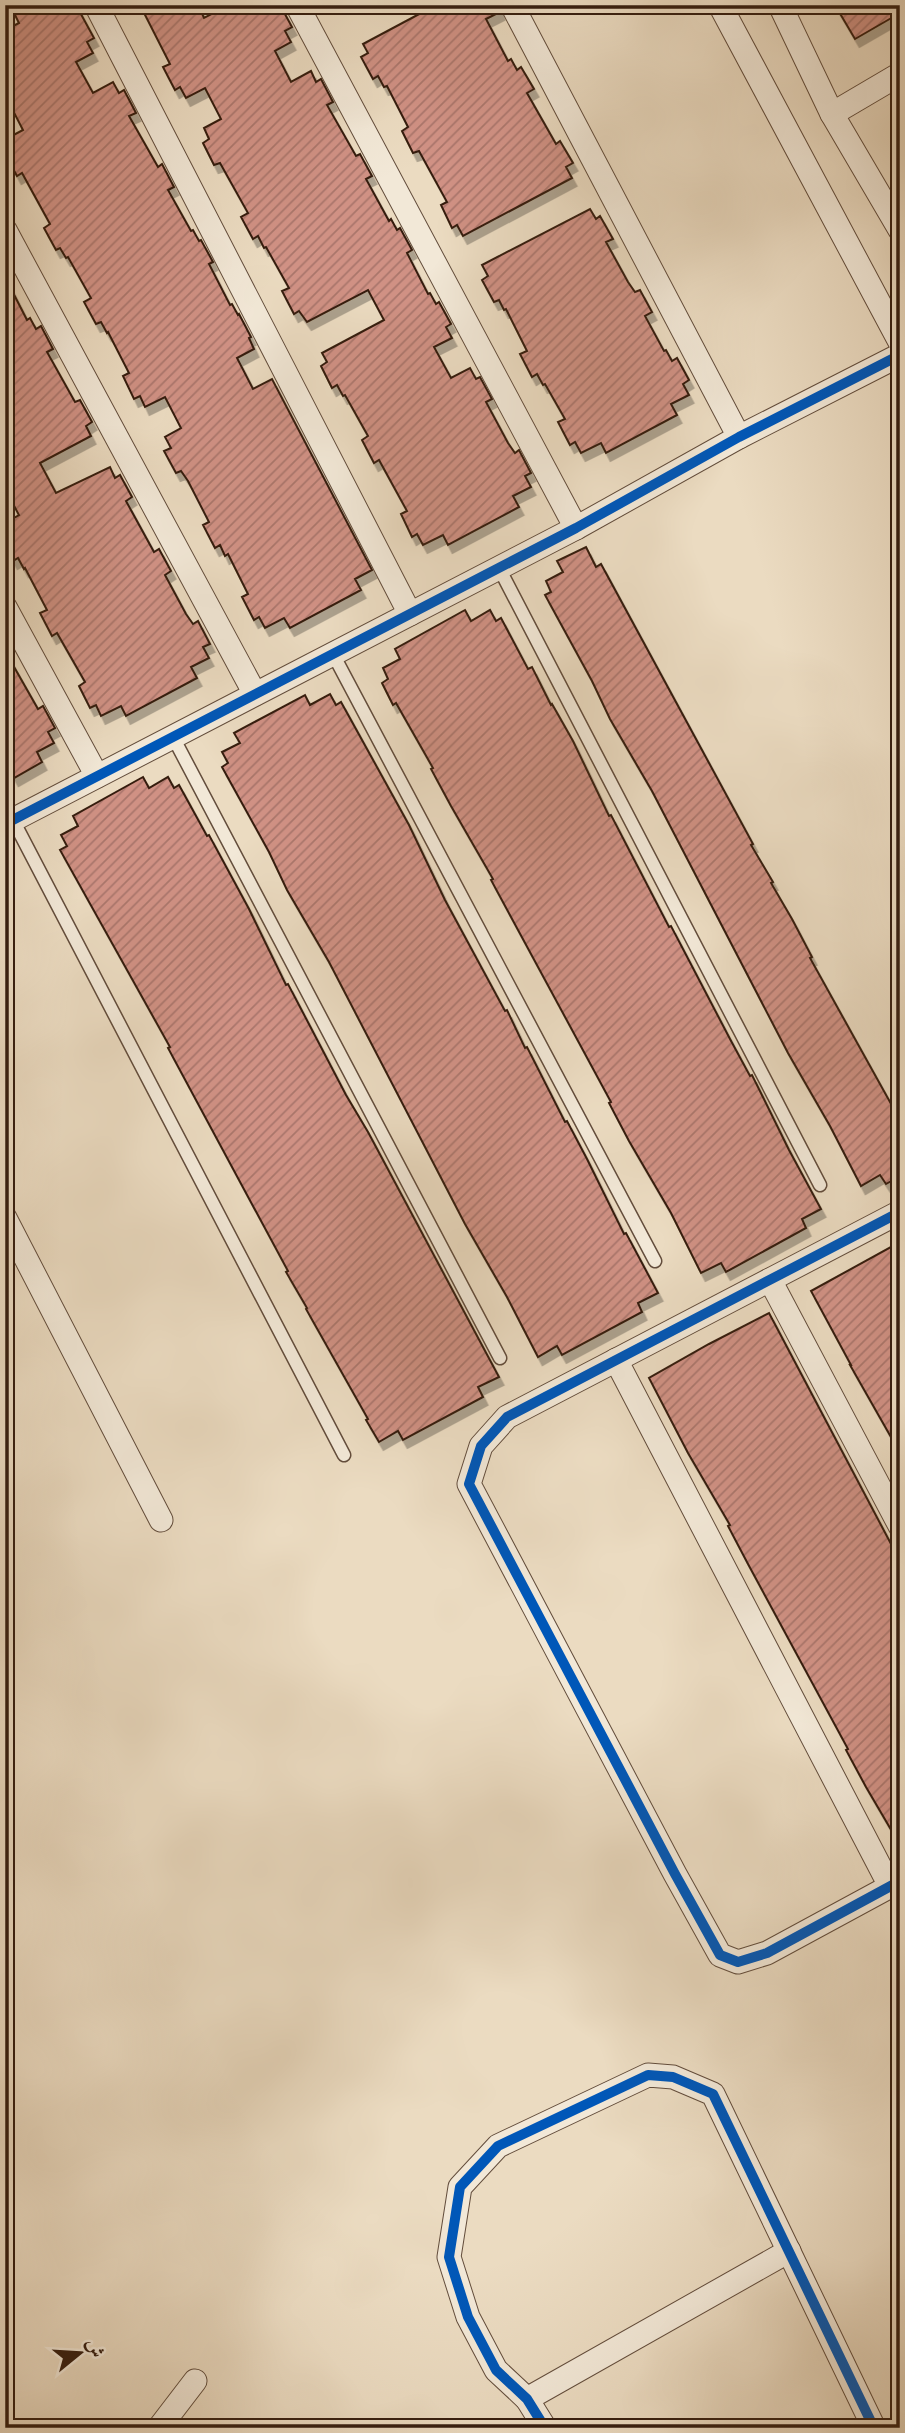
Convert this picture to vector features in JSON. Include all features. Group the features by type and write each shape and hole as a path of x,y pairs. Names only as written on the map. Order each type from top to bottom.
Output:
{"street":[{"path":"96,5 410,614"},
{"path":"297,5 576,528"},
{"path":"512,5 739,437"},
{"path":"720,5 900,342"},
{"path":"780,5 832,114 900,230"},
{"path":"832,114 900,74"},
{"path":"5,230 255,694"},
{"path":"9,822 576,528 739,437 900,355"},
{"path":"5,607 97,776"},
{"path":"616,1360 895,1884 767,1953 738,1962 720,1955 469,1484 481,1446 507,1417 616,1360 770,1280 900,1212"},
{"path":"5,1218 161,1520"},
{"path":"770,1280 900,1526"},
{"path":"545,2428 527,2399 496,2371 468,2317 449,2257 460,2187 498,2146 648,2074 673,2077 713,2094 874,2428"},
{"path":"527,2399 789,2251"},
{"path":"159,2428 195,2381"}],"lane":[{"path":"499,568 820,1185"},
{"path":"333,654 655,1261"},
{"path":"173,737 500,1358"},
{"path":"9,822 344,1455"}],"building":[{"path":"10,5 76,5 94,38 87,42 93,53 76,62 93,93 113,82 119,93 124,90 136,113 129,116 158,167 162,164 174,187 168,190 191,231 201,240 213,262 209,264 230,305 232,304 239,314 251,337 249,338 254,349 237,358 253,389 272,379 372,570 355,579 361,590 290,628 284,618 265,628 259,617 254,620 242,597 248,594 228,554 225,556 220,545 215,548 203,525 209,522 188,481 181,471 176,473 164,451 171,448 165,437 181,428 165,397 145,407 140,396 134,399 123,376 129,373 108,332 101,322 96,324 84,302 91,298 68,257 66,258 60,248 56,250 44,228 50,224 22,173 17,176 5,154 12,150 6,139 23,130 5,95 5,30 19,23"},
{"path":"140,5 198,5 204,18 229,5 280,5 292,27 285,31 291,42 275,51 291,82 311,71 316,82 321,79 333,102 327,105 356,156 360,154 372,176 366,179 389,221 391,219 397,230 400,228 412,250 407,253 428,294 430,293 436,304 439,302 451,324 446,327 452,338 434,347 451,378 470,368 476,379 480,377 492,399 486,402 508,443 515,453 519,450 531,473 525,476 531,487 513,496 519,507 448,545 443,535 423,545 417,534 412,537 401,514 407,511 379,460 374,463 362,440 368,436 345,395 343,396 337,385 332,388 321,366 327,362 322,353 384,320 368,290 307,322 299,311 294,314 282,291 289,288 258,236 253,239 241,217 248,213 220,163 214,165 203,143 209,139 204,128 221,119 205,88 186,98 180,87 175,90 163,67 170,64"},
{"path":"419,5 498,5 500,12 486,19 508,61 511,59 517,70 521,67 534,89 527,93 556,144 560,141 573,163 566,167 572,178 463,236 457,225 452,228 441,205 447,202 419,151 413,153 402,131 408,127 387,86 384,87 378,76 373,79 361,57 368,53 363,44 423,12"},
{"path":"835,5 900,5 900,13 855,39"},
{"path":"590,209 596,219 600,216 613,239 606,242 628,282 635,292 640,290 652,312 645,316 664,351 666,350 672,361 677,358 689,380 683,384 689,395 671,404 677,415 606,453 601,443 581,453 575,442 570,445 558,422 565,419 545,384 543,385 537,374 532,377 520,354 527,351 506,309 504,310 499,300 494,302 482,280 488,276 482,265"},
{"path":"5,277 27,320 30,318 36,329 41,326 53,349 47,352 75,402 80,400 92,422 86,426 91,436 40,463 56,493 110,467 115,478 120,475 132,497 126,501 154,552 159,549 171,571 165,575 186,614 193,624 198,621 210,644 203,647 209,658 191,667 197,678 126,716 121,706 101,716 96,705 90,708 79,686 85,682 57,633 52,636 40,613 47,610 25,568 18,558 13,561 5,546 5,523 19,515 5,489"},
{"path":"586,547 596,567 601,564 753,844 751,845 812,957 810,958 900,1120 900,1176 886,1184 880,1175 861,1186 545,595 551,592 546,581 563,572 557,561"},
{"path":"465,610 471,621 490,610 496,621 501,618 528,669 532,667 573,741 609,816 611,815 750,1076 752,1075 821,1209 802,1219 806,1228 726,1272 721,1263 701,1273 491,880 493,879 431,769 433,768 382,683 388,679 383,668 400,659 395,649"},
{"path":"5,651 38,709 43,706 55,728 48,732 54,743 37,752 42,762 14,778 5,761"},
{"path":"330,694 336,705 341,702 409,825 445,900 658,1293 638,1303 642,1312 562,1355 557,1346 538,1357 465,1224 329,962 287,890 222,767 228,763 222,752 240,743 234,733 305,695 310,705"},
{"path":"143,777 149,788 168,777 174,788 179,785 207,836 209,835 286,985 288,984 499,1377 478,1387 483,1397 403,1440 398,1431 379,1442 366,1420 368,1419 286,1272 288,1271 168,1048 170,1047 60,850 67,846 61,835 78,826 73,816"},
{"path":"900,1242 900,1453 811,1291"},
{"path":"769,1313 900,1561 900,1845 846,1750 848,1749 728,1526 730,1525 649,1378"}],"cycle path":[{"path":"5,824 576,528 739,437 900,355"},
{"path":"900,1212 507,1417 481,1446 469,1484 720,1955 738,1962 767,1953 900,1881"},
{"path":"545,2428 527,2399 496,2370 468,2317 449,2257 460,2187 498,2146 648,2075 673,2077 713,2094 874,2428"}]}
